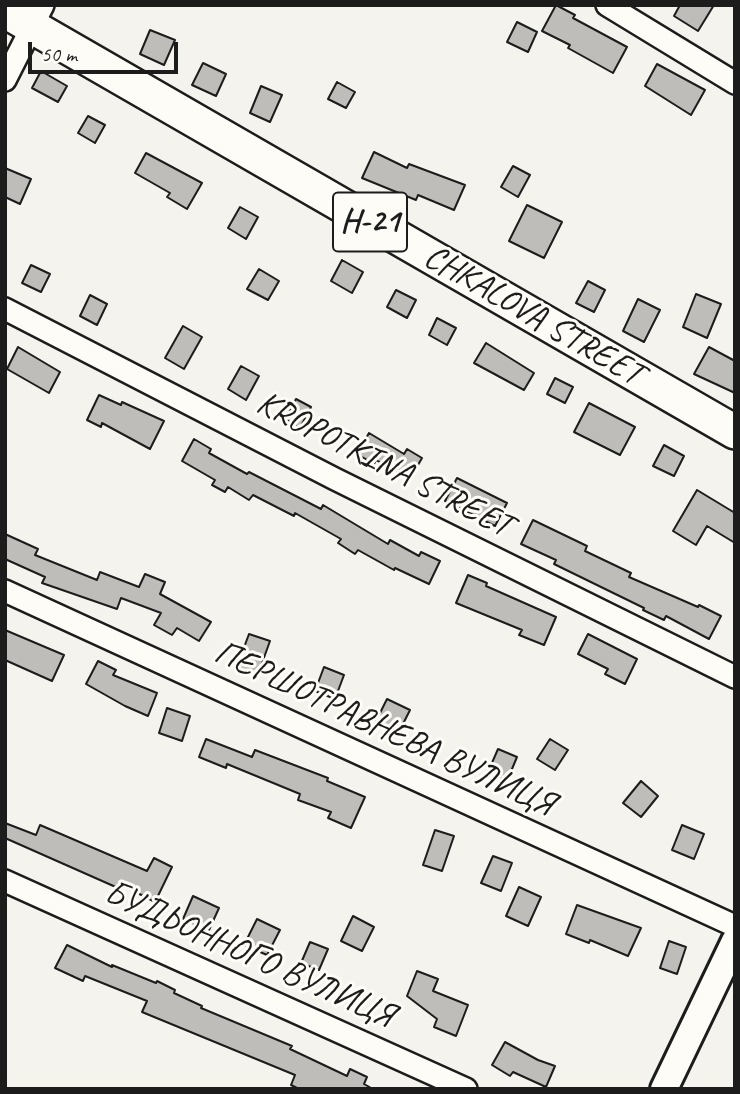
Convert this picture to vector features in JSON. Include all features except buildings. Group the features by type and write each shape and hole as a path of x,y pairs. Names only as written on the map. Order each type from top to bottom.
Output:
{"main road":[{"name":"CHKALOVA STREET","path":"27,15 735,432"}],"street":[{"path":"607,5 735,83"},
{"path":"5,80 27,15"},
{"name":"KROPOTKINA STREET","path":"5,309 335,479 735,677"},
{"name":"ПЕРШОТРАВНЕВА ВУЛИЦЯ","path":"5,591 735,926"},
{"name":"БУДЬОННОГО ВУЛИЦЯ","path":"5,881 466,1089"},
{"path":"664,1089 735,941"}]}
